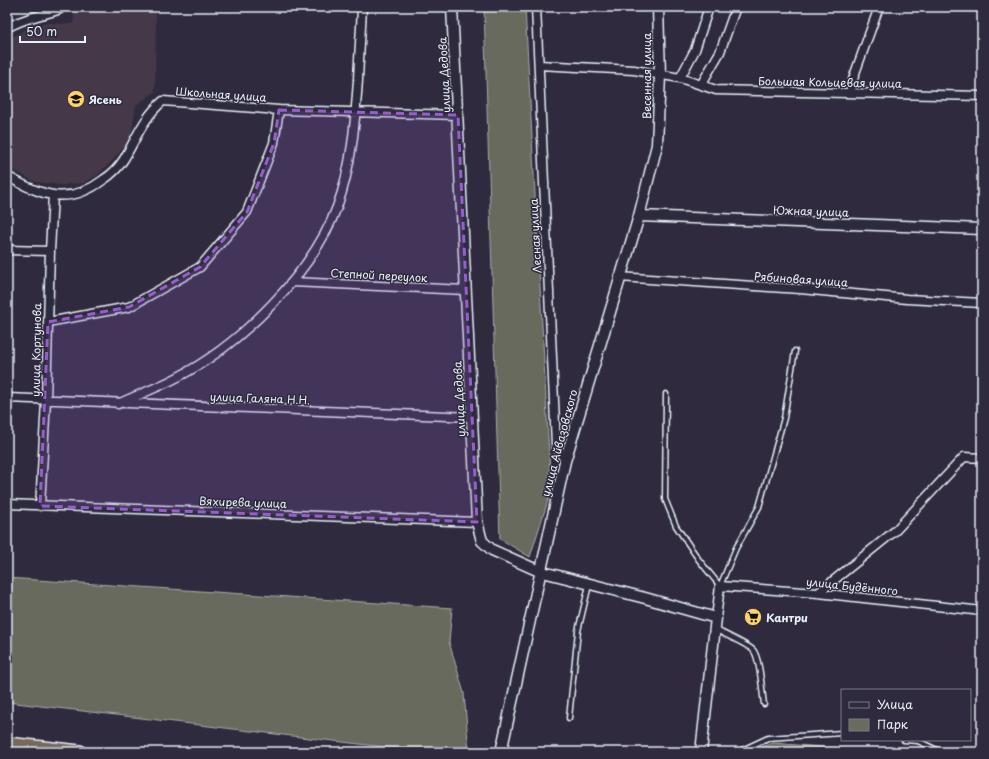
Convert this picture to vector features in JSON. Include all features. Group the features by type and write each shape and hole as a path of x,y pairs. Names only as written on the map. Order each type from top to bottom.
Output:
{"highway":[{"path":"7,744 80,752"}],"street":[{"path":"118,404 177,378 222,348 265,314 292,282 317,248 337,208 350,160 355,112 362,7"},
{"name":"улица Дедова","path":"452,7 472,417 478,522 482,541 492,550 539,571 645,598 715,623"},
{"name":"Лесная улица","path":"536,7 556,445 565,461"},
{"name":"Весенная улица","path":"657,145 660,75 658,7"},
{"path":"680,78 695,50 709,7"},
{"path":"701,85 720,52 736,7"},
{"path":"850,94 854,76 879,7"},
{"path":"7,28 27,17 60,8"},
{"name":"Большая Кольцевая улица","path":"538,65 634,70 680,78 716,90 982,96"},
{"name":"Школьная улица","path":"7,176 26,187 53,195 76,195 95,186 110,175 124,160 150,112 163,101 280,110 458,115"},
{"path":"48,322 129,308 200,267 247,212 274,143 280,110"},
{"name":"улица Айвазовского","path":"501,752 539,571 565,461 619,277 639,216 657,145"},
{"name":"улица Кортунова","path":"40,506 46,401 53,195"},
{"name":"Южная улица","path":"639,216 982,229"},
{"path":"7,250 50,251"},
{"name":"Рябиновая улица","path":"619,277 800,288 907,299 982,303"},
{"name":"Степной переулок","path":"292,282 465,290"},
{"path":"7,398 46,401"},
{"name":"улица Галяна Н.Н.","path":"46,401 472,417"},
{"path":"818,593 896,530 964,457 982,458"},
{"name":"Вяхирева улица","path":"7,504 478,522"},
{"path":"700,752 720,586"},
{"name":"улица Будённого","path":"720,586 818,593 982,611"}],"lane":[{"path":"666,394 665,499 676,526 699,560 720,586 736,548 759,507 784,418 795,351"},
{"path":"569,718 578,631 589,584"},
{"path":"715,623 752,649 758,658 759,678 764,704"},
{"path":"738,752 768,738 841,733"},
{"path":"911,741 918,742 941,752"}],"highlighted area":[{"path":"279,110 458,115 477,522 40,506 48,322 129,307 200,267 247,212 274,143"}],"shaded area":[{"name":"Ясень","path":"75,7 156,7 155,92 136,105 132,132 125,145 113,160 96,176 83,183 61,185 35,182 7,165 7,41 28,27 49,23 73,24"}],"green space":[{"path":"484,7 525,7 551,491 530,557 500,539"},
{"path":"7,578 452,608 449,642 464,693 469,752 426,752 7,702"},
{"path":"773,743 868,751 915,752 753,752 753,750"}],"place":[{"name":"Ясень","path":"76,99"},
{"name":"Кантри","path":"753,617"}]}
